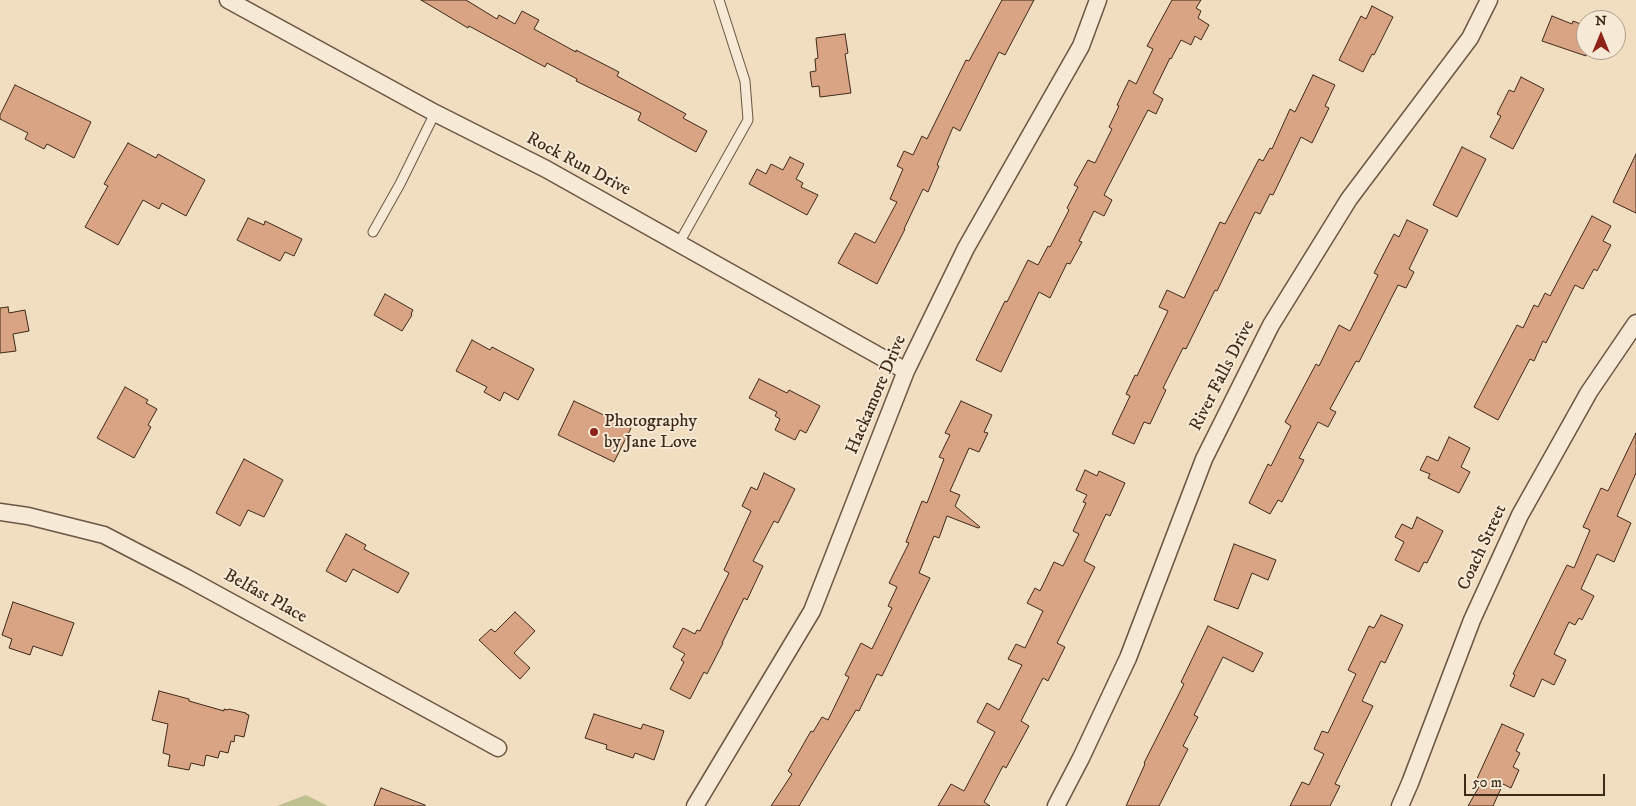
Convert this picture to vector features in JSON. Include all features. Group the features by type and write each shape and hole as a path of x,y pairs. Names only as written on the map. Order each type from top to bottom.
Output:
{"street":[{"name":"Rock Run Drive","path":"228,0 435,113 546,169 906,371"},
{"name":"Hackamore Drive","path":"695,806 812,611 906,371 966,248 1081,46 1098,0"},
{"name":"River Falls Drive","path":"1056,806 1128,658 1204,459 1271,325 1349,198 1470,38 1489,0"},
{"name":"Coach Street","path":"1400,806 1472,620 1520,515 1589,392 1636,323"},
{"name":"Belfast Place","path":"0,512 28,516 104,535 187,578 498,748"}],"lane":[{"path":"679,243 748,120 745,81 719,0"},
{"path":"373,232 400,184 435,113"}],"green space":[{"path":"306,795 328,806 277,806"}],"building":[{"path":"421,0 466,0 497,19 499,15 515,24 522,11 539,20 534,29 576,52 576,50 619,72 617,76 686,114 683,118 707,131 696,152 638,120 641,113 576,81 577,79 547,63 545,67 469,26 468,28"},
{"path":"1002,0 1034,0 1005,55 999,52 960,131 953,127 928,192 923,189 877,284 838,263 855,233 875,243 897,202 890,199 903,169 897,166 904,151 913,155 922,136 927,139 966,60 969,61"},
{"path":"1172,0 1201,0 1196,8 1201,11 1198,18 1209,25 1201,40 1195,36 1191,45 1181,40 1170,58 1153,93 1163,99 1156,114 1148,110 1104,195 1112,200 1104,216 1094,211 1079,241 1082,242 1070,264 1067,263 1050,298 1039,292 1001,372 976,360 1028,260 1038,265 1048,246 1050,247 1069,210 1067,208 1078,187 1074,185 1088,160 1095,163 1112,129 1109,127 1119,106 1117,105 1129,80 1136,84 1153,49 1147,46"},
{"path":"1372,6 1393,17 1374,55 1372,54 1363,72 1339,60 1361,16 1366,19"},
{"path":"1552,16 1572,24 1573,21 1576,22 1576,53 1542,41"},
{"path":"845,34 848,53 845,54 851,93 820,97 819,86 812,87 810,72 816,71 815,59 818,58 816,38"},
{"path":"1313,75 1335,85 1325,106 1329,108 1312,143 1301,137 1273,195 1270,194 1260,214 1255,212 1217,291 1215,290 1186,349 1183,348 1163,388 1166,390 1150,424 1144,422 1134,444 1112,434 1130,396 1126,394 1135,375 1137,376 1168,311 1159,307 1167,290 1184,298 1220,222 1225,224 1259,159 1263,161 1270,148 1272,149 1290,109 1295,112"},
{"path":"1521,77 1544,89 1513,149 1490,137 1501,116 1497,114 1509,90 1514,92"},
{"path":"15,85 91,122 74,158 47,144 44,149 25,139 28,133 0,119 0,115"},
{"path":"128,143 156,158 158,154 205,180 186,216 162,203 159,209 143,200 118,245 85,227 108,186 104,184"},
{"path":"1462,147 1486,159 1457,217 1433,205"},
{"path":"1636,154 1636,213 1613,202"},
{"path":"790,157 804,164 796,179 803,183 801,187 818,195 807,215 749,184 757,169 766,174 771,164 783,170"},
{"path":"1592,216 1611,226 1603,241 1611,245 1597,271 1594,269 1583,289 1575,285 1546,343 1543,341 1534,361 1530,359 1498,420 1474,407 1517,325 1523,328 1534,305 1538,307 1545,293 1550,296"},
{"path":"248,218 264,225 265,221 302,239 294,256 285,252 280,261 237,240"},
{"path":"1407,220 1428,230 1409,269 1414,272 1406,288 1398,285 1359,362 1356,361 1330,409 1336,412 1328,427 1318,422 1299,458 1304,460 1282,502 1278,500 1270,514 1249,503 1268,464 1271,466 1291,426 1285,422 1316,364 1319,366 1339,325 1350,331 1378,275 1374,273 1394,234 1399,237"},
{"path":"385,294 413,310 402,331 374,315"},
{"path":"8,307 9,313 25,310 29,331 13,334 16,351 0,353 0,308"},
{"path":"472,340 490,350 492,347 534,369 518,400 504,392 500,401 484,392 487,387 456,371"},
{"path":"759,379 787,393 789,390 820,406 806,433 800,430 795,440 775,430 780,419 775,416 777,412 749,398"},
{"path":"125,387 148,400 146,403 157,409 148,425 151,427 134,458 97,438"},
{"name":"Photography by Jane Love","path":"574,401 631,428 614,462 558,435"},
{"path":"961,401 992,415 984,432 988,433 979,452 969,448 950,491 960,495 955,506 980,527 978,528 947,516 939,538 934,536 919,573 930,578 882,676 877,674 859,711 856,710 799,806 771,806 792,774 788,771 811,731 813,732 822,717 828,720 849,677 845,675 861,643 872,649 892,608 888,606 897,587 889,583 909,543 906,542 922,501 927,503 944,459 939,457 950,435 945,433"},
{"path":"1636,433 1636,473 1617,516 1631,523 1614,562 1597,554 1581,589 1594,596 1582,620 1579,618 1575,625 1569,622 1554,654 1566,660 1554,685 1542,679 1534,697 1510,686 1515,675 1513,674 1567,565 1574,568 1590,530 1583,527 1601,488 1608,491"},
{"path":"1449,437 1470,448 1461,467 1470,472 1459,493 1428,478 1430,474 1420,470 1427,456 1438,461"},
{"path":"244,459 283,480 264,517 248,510 240,526 216,513"},
{"path":"1085,470 1097,476 1099,471 1125,483 1110,516 1106,514 1084,561 1095,567 1057,643 1065,647 1048,681 1043,678 1021,721 1029,726 1006,768 1003,766 984,802 990,806 938,806 951,784 964,791 995,732 977,722 987,703 999,710 1022,665 1008,659 1016,644 1025,648 1043,611 1027,603 1035,588 1040,591 1054,562 1063,566 1079,534 1073,531 1086,503 1083,502 1087,495 1076,490"},
{"path":"764,473 795,489 778,523 774,521 753,561 763,566 747,600 744,598 707,674 704,672 690,699 670,689 684,662 681,660 685,654 673,647 683,628 695,634 697,630 700,631 729,573 724,570 751,511 742,506 751,487 757,490"},
{"path":"1417,517 1443,531 1427,563 1424,562 1419,572 1395,560 1404,542 1395,537 1402,524 1412,529"},
{"path":"346,534 366,545 364,549 409,573 398,593 353,569 346,582 326,571"},
{"path":"1234,544 1276,560 1268,580 1252,573 1238,609 1214,600"},
{"path":"13,602 74,623 62,656 33,646 30,655 9,648 12,639 2,635"},
{"path":"515,612 535,631 514,653 530,668 520,679 479,640 491,629 495,632"},
{"path":"1381,615 1403,625 1385,663 1381,661 1362,701 1373,706 1335,784 1340,786 1330,806 1290,806 1302,782 1309,785 1324,754 1314,749 1322,731 1328,733 1356,674 1348,670 1369,626 1374,628"},
{"path":"1208,626 1263,653 1253,672 1223,657 1194,715 1198,717 1183,746 1188,749 1159,806 1126,806 1144,763 1184,684 1181,682"},
{"path":"159,691 224,711 224,709 229,709 246,713 249,715 244,737 235,735 234,742 231,741 228,753 220,751 218,758 206,755 204,766 191,763 189,770 168,766 170,755 163,753 168,724 152,720"},
{"path":"594,714 641,729 643,724 664,731 654,760 635,753 633,758 606,749 607,745 585,738"},
{"path":"1502,724 1524,734 1516,751 1520,753 1513,767 1519,770 1511,788 1503,784 1493,806 1468,806 1480,785 1475,783"},
{"path":"381,788 425,805 425,806 374,806"}],"place":[{"name":"Photography by Jane Love","path":"594,432"}]}
